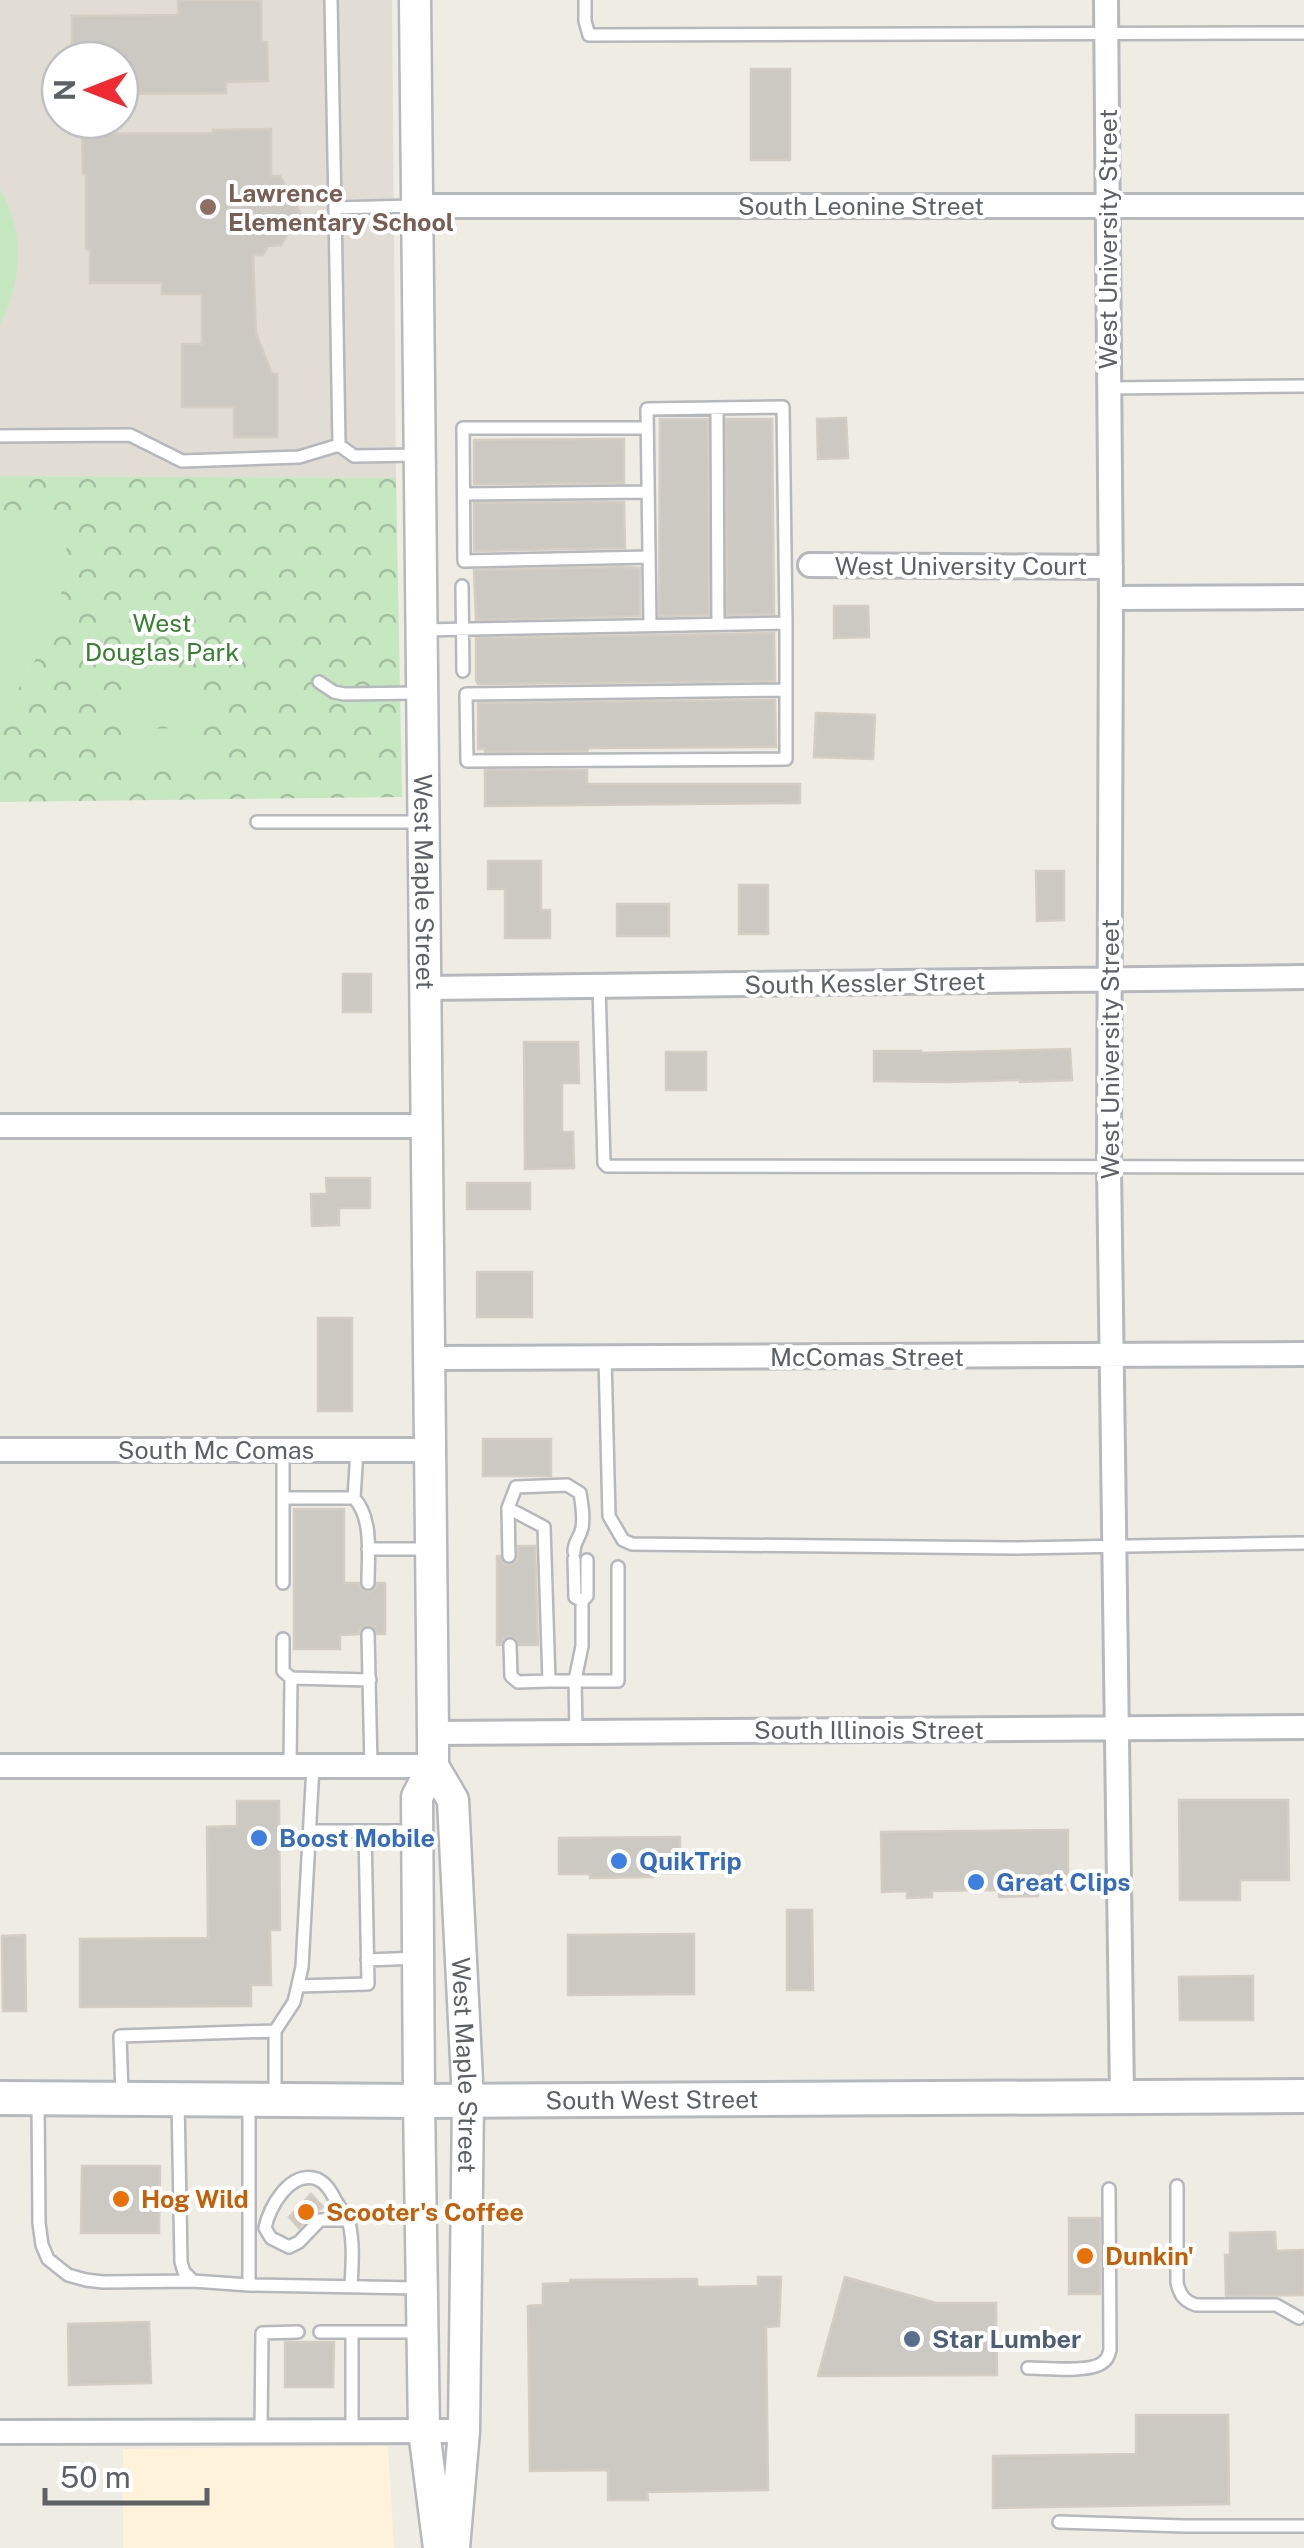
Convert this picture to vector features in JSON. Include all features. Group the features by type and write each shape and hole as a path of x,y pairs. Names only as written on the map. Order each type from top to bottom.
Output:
{"main road":[{"name":"South West Street","path":"0,2098 418,2102 1304,2096"}],"street":[{"name":"West Maple Street","path":"415,0 433,1733 433,1766 418,1797 418,2102 424,2432 439,2548"},
{"name":"West University Street","path":"1106,0 1111,567 1109,1166 1122,2097"},
{"name":"South Leonine Street","path":"418,206 1304,206"},
{"name":"West University Court","path":"810,566 1111,567"},
{"path":"1111,598 1304,597"},
{"name":"South Kessler Street","path":"426,988 1304,977"},
{"path":"0,1126 428,1126"},
{"name":"McComas Street","path":"430,1358 1304,1354"},
{"name":"South Mc Comas","path":"0,1450 432,1450"},
{"name":"South Illinois Street","path":"433,1733 1304,1727"},
{"path":"0,1766 433,1766"},
{"name":"West Maple Street","path":"433,1766 453,1800 468,2101 464,2432 454,2548"},
{"path":"422,2278 466,2268"},
{"path":"0,2432 464,2432"}],"lane":[{"path":"331,0 339,444"},
{"path":"585,0 588,35 1304,33"},
{"path":"335,208 418,206"},
{"path":"1109,388 1304,386"},
{"path":"717,408 718,624"},
{"path":"650,625 647,409 783,408 786,623 786,690 786,759 467,762 466,694 786,690"},
{"path":"647,428 463,428 464,560 650,557"},
{"path":"0,436 130,435 182,461 299,456 339,444"},
{"path":"339,444 354,456 420,456"},
{"path":"464,494 648,492"},
{"path":"462,586 463,671"},
{"path":"422,630 786,623"},
{"path":"319,682 344,694 423,693"},
{"path":"257,822 424,822"},
{"path":"599,986 603,1154 607,1166 1304,1167"},
{"path":"605,1358 609,1516 623,1540 632,1544 802,1547 1304,1543"},
{"path":"283,1450 284,1583"},
{"path":"357,1450 354,1498 364,1509 368,1583"},
{"path":"509,1556 508,1508 516,1488 567,1485 580,1493 581,1533 574,1542 581,1556 574,1597 582,1601 582,1646 574,1680 576,1732"},
{"path":"283,1498 354,1498"},
{"path":"508,1508 544,1527 549,1681"},
{"path":"368,1549 432,1549"},
{"path":"510,1646 511,1676 518,1682 618,1681 618,1567"},
{"path":"368,1634 371,1766"},
{"path":"249,2284 262,2100 275,2031 294,2002 302,1966 310,1832 291,1678 284,1671 284,1638"},
{"path":"291,1678 370,1680"},
{"path":"298,1986 368,1984 365,1831"},
{"path":"310,1832 418,1831"},
{"path":"368,1960 418,1958"},
{"path":"122,2099 120,2036 275,2031"},
{"path":"38,2098 38,2223 48,2259 68,2275 103,2282 351,2286 422,2278"},
{"path":"178,2099 181,2262 193,2281"},
{"path":"348,2220 320,2220 288,2247 270,2238 265,2228 274,2203 286,2189 297,2181 320,2180 348,2220 353,2248 351,2286"},
{"path":"1178,2186 1178,2284 1182,2297 1196,2305 1276,2305 1299,2318"},
{"path":"1028,2368 1089,2368 1101,2364 1108,2356 1109,2189"},
{"path":"261,2431 262,2333 298,2332"},
{"path":"320,2332 423,2332"},
{"path":"352,2332 352,2432"},
{"path":"1059,2522 1304,2526"}],"shaded area":[{"name":"Lawrence Elementary School","path":"0,0 392,0 396,478 0,476"},
{"path":"388,2446 394,2548 123,2548 123,2449"}],"green space":[{"path":"0,189 14,222 18,256 13,291 0,324"},
{"name":"West Douglas Park","path":"0,476 396,478 402,797 0,802"},
{"path":"66,515 65,578 53,619 30,670 0,713 0,516"},
{"path":"202,680 202,716 125,717 125,681"},
{"path":"203,728 203,764 126,765 125,729"}],"building":[{"path":"178,0 261,0 261,42 267,42 268,81 226,82 226,93 140,94 140,40 72,40 72,16 178,15"},
{"path":"751,69 790,69 790,160 751,160"},
{"name":"Lawrence Elementary School","path":"271,129 271,176 280,176 300,213 281,245 268,246 263,255 253,255 256,333 272,374 277,374 277,437 234,437 234,407 182,407 182,344 202,344 202,294 162,294 162,283 90,283 82,140 140,140 140,134"},
{"path":"846,418 848,458 818,459 817,419"},
{"path":"660,419 708,419 709,615 659,616"},
{"path":"726,419 772,419 774,614 727,615"},
{"path":"624,439 624,483 474,484 474,440"},
{"path":"624,502 625,548 474,551 474,503"},
{"path":"640,568 640,616 476,620 474,570"},
{"path":"834,606 868,606 869,637 834,638"},
{"path":"774,633 775,681 478,684 476,680 476,638"},
{"path":"775,700 776,747 485,752 478,749 478,703"},
{"path":"816,713 875,715 873,759 814,757"},
{"path":"485,770 587,770 587,784 800,784 800,803 485,806"},
{"path":"488,861 541,861 541,910 550,910 550,938 505,938 505,889 488,889"},
{"path":"1036,871 1064,871 1064,920 1037,921"},
{"path":"739,885 768,885 768,934 739,934"},
{"path":"617,904 669,904 669,936 617,936"},
{"path":"343,974 371,974 371,1012 343,1012"},
{"path":"524,1042 578,1042 579,1083 562,1083 562,1132 573,1132 574,1168 525,1169"},
{"path":"1070,1049 1072,1080 874,1081 874,1051"},
{"path":"666,1052 706,1052 706,1090 666,1090"},
{"path":"326,1178 370,1178 370,1208 339,1208 339,1225 312,1226 311,1194 327,1194"},
{"path":"467,1183 530,1183 530,1209 467,1209"},
{"path":"477,1272 532,1272 532,1317 477,1317"},
{"path":"318,1318 352,1318 352,1411 318,1411"},
{"path":"483,1439 551,1439 551,1476 483,1476"},
{"path":"294,1509 344,1509 344,1583 359,1583 362,1590 369,1592 377,1583 385,1583 385,1634 377,1634 373,1626 367,1625 359,1634 340,1635 340,1649 294,1649"},
{"path":"518,1546 535,1546 538,1645 519,1645 511,1636 497,1645 497,1556 505,1565 513,1564 518,1560"},
{"path":"1179,1800 1288,1800 1289,1880 1240,1880 1240,1900 1180,1900"},
{"path":"237,1801 279,1801 280,1930 270,1930 271,1985 251,1985 251,2006 80,2007 80,1939 208,1938 207,1827 237,1826"},
{"path":"1068,1830 1068,1890 1038,1890 1038,1896 999,1897 999,1890 932,1891 932,1897 907,1898 907,1891 882,1892 881,1832"},
{"path":"680,1837 680,1873 590,1878 590,1874 559,1874 559,1838"},
{"path":"787,1910 812,1910 813,1990 787,1990"},
{"path":"694,1934 694,1994 568,1995 568,1935"},
{"path":"25,1935 26,2011 3,2011 2,1936"},
{"path":"1253,1976 1253,2020 1180,2020 1179,1977"},
{"name":"Hog Wild","path":"82,2166 160,2166 159,2233 81,2233"},
{"name":"Scooter's Coffee","path":"311,2194 323,2207 299,2228 289,2217"},
{"name":"Dunkin'","path":"1069,2218 1100,2218 1100,2294 1069,2294"},
{"path":"1275,2232 1276,2251 1304,2250 1304,2295 1226,2296 1225,2255 1230,2255 1230,2233"},
{"path":"758,2277 781,2277 779,2326 766,2327 768,2490 647,2492 648,2500 608,2500 608,2470 530,2471 528,2306 543,2305 543,2284 570,2280 697,2279 697,2287 758,2286"},
{"name":"Star Lumber","path":"845,2277 936,2303 996,2303 997,2375 818,2376"},
{"path":"149,2322 151,2383 69,2385 68,2324"},
{"path":"285,2342 334,2342 333,2387 285,2387"},
{"path":"1136,2415 1228,2415 1229,2504 993,2508 993,2456 1136,2454"}],"place":[{"name":"Lawrence Elementary School","path":"208,207"},
{"name":"Boost Mobile","path":"259,1838"},
{"name":"QuikTrip","path":"619,1861"},
{"name":"Great Clips","path":"976,1882"},
{"name":"Hog Wild","path":"121,2199"},
{"name":"Scooter's Coffee","path":"306,2212"},
{"name":"Dunkin'","path":"1085,2256"},
{"name":"Star Lumber","path":"912,2339"}]}
